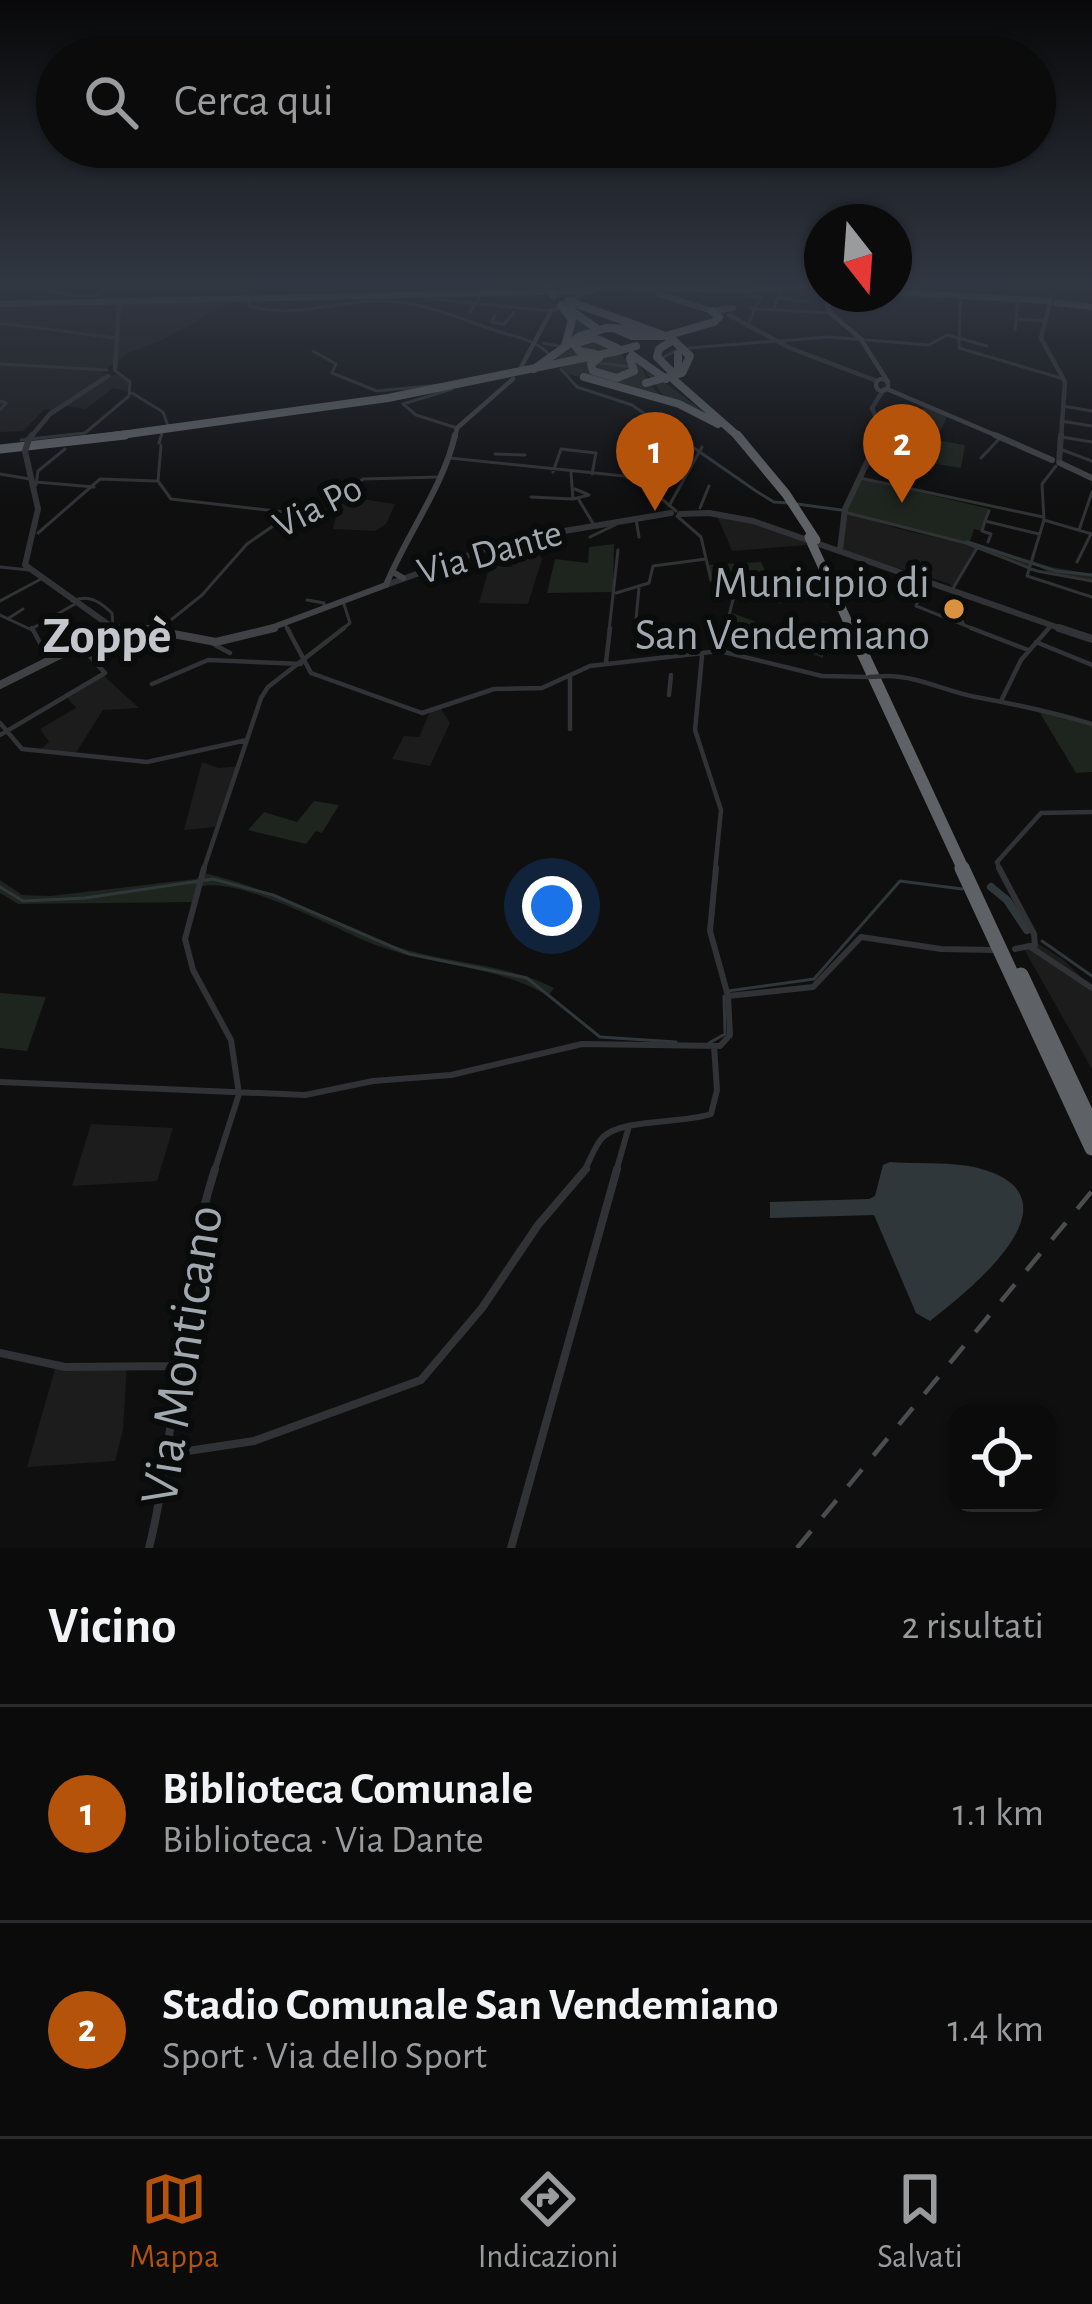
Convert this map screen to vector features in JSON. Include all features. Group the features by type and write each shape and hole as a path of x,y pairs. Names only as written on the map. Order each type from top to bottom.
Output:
{"highway":[{"path":"556,365 561,355"},
{"path":"195,426 518,375 556,365 568,355"},
{"path":"0,447 145,433 486,382 597,355"},
{"path":"605,355 597,358 592,369 605,377 622,377 634,371 626,355"},
{"path":"628,355 649,383 679,404"},
{"path":"634,355 675,378"},
{"path":"657,355 675,378 739,437 814,541 1092,1126"},
{"path":"675,378 678,355"},
{"path":"584,377 649,383 682,373 689,355"},
{"path":"455,385 556,365 679,404 739,437"},
{"path":"814,541 1092,1148"}],"main road":[{"path":"0,685 108,629 161,628 211,642 284,624 386,585 407,534 450,458 457,428 518,375 528,355"},
{"path":"869,355 882,385 1092,478"},
{"path":"394,572 403,578"}],"street":[{"path":"36,481 25,464 25,439 50,414 110,372 113,355"},
{"path":"318,355 336,364 332,373 375,390 455,385"},
{"path":"809,355 882,385 872,410 882,431 844,511 840,550"},
{"path":"982,355 1064,379"},
{"path":"1049,355 1064,379 1063,406 1056,462 1042,484 1043,519 1028,578 1092,597"},
{"path":"0,364 110,372 130,382 131,392 122,405 85,433 25,439"},
{"path":"455,385 403,404 416,415 457,428"},
{"path":"131,392 163,412 168,426"},
{"path":"0,401 6,403 0,410"},
{"path":"1063,406 1092,411"},
{"path":"1061,421 1092,426"},
{"path":"1060,436 1092,442"},
{"path":"980,458 1000,438"},
{"path":"161,445 158,481 171,499 293,513"},
{"path":"29,570 26,562 38,532 36,481 40,469 65,449"},
{"path":"553,472 561,449 596,453 592,474"},
{"path":"675,513 700,450"},
{"path":"495,454 526,455"},
{"path":"512,466 514,455"},
{"path":"450,458 640,482 701,538 711,580 736,600 720,651"},
{"path":"1056,462 1092,461"},
{"path":"571,473 576,500 594,525"},
{"path":"0,474 94,487"},
{"name":"Via Po","path":"161,628 202,595 247,544 293,513 325,512 363,479 440,477"},
{"path":"38,532 100,478 158,481"},
{"path":"860,478 1092,534 1077,562"},
{"path":"531,497 561,503 592,495 575,489"},
{"path":"700,508 707,490"},
{"path":"1079,530 1092,492"},
{"path":"988,542 991,534 982,531 990,509"},
{"path":"844,511 1092,581"},
{"name":"Via Dante","path":"386,585 511,540 675,513 742,518 1092,639"},
{"path":"636,519 639,536"},
{"path":"986,521 1039,534"},
{"path":"590,537 612,530 614,522"},
{"path":"952,590 978,547"},
{"path":"606,663 618,550"},
{"path":"616,593 652,585 653,566 706,559"},
{"path":"0,567 29,570 108,629"},
{"path":"0,601 41,579"},
{"path":"925,580 916,606 1028,650"},
{"path":"636,619 638,588"},
{"path":"33,628 85,596 96,598 112,613 110,643 87,653"},
{"path":"307,600 324,603 324,608"},
{"path":"239,1094 231,1040 188,956 185,939 215,825 265,690 350,623 343,602"},
{"path":"9,618 23,609"},
{"path":"959,614 964,625"},
{"path":"0,615 33,628 50,662"},
{"path":"284,624 301,644 302,664"},
{"path":"1002,699 1028,650 1052,625"},
{"path":"85,642 87,653 105,673 2,729 22,749 165,760 209,745 247,740"},
{"path":"211,642 228,658"},
{"path":"1036,642 1092,664"},
{"path":"152,684 196,663 228,658 302,664 341,688 422,712 494,689 542,688 570,672 606,663 720,651 822,676 916,677 978,698 1002,699 1092,724"},
{"path":"0,1082 305,1095 373,1081 451,1075 582,1044 720,1046 730,1035 728,996 710,932 721,810 695,730 702,656"},
{"path":"569,729 570,672"},
{"path":"669,695 670,675"},
{"path":"1015,949 1037,943 1036,933 998,862 1041,812 1092,812"},
{"path":"728,996 813,987 861,937 941,949 993,950"},
{"path":"1031,947 1092,988"},
{"path":"168,1462 188,1451 275,1434 428,1375 482,1308 538,1225 580,1180 601,1138 630,1125 691,1121 710,1114 717,1090 714,1046"},
{"name":"Via Monticano","path":"149,1548 168,1462 200,1215 239,1094"},
{"path":"511,1548 630,1125"},
{"path":"0,1353 24,1364 63,1370 134,1363 178,1366"}],"shaded area":[{"path":"0,355 126,355 103,371 104,376 118,374 131,385 131,392 113,388 86,409 62,405 54,411 45,409 23,431 0,432"},
{"path":"622,355 635,370 640,364 661,396 568,374 555,359"},
{"path":"640,365 714,419 662,394"},
{"path":"925,404 948,415 936,440 965,445 961,468 919,461 918,443 895,439 900,433 911,435"},
{"path":"860,478 990,509 982,531 974,529 970,541 1051,567 1092,574 1092,581 1051,574 1032,562 1028,566 966,543 844,512"},
{"path":"342,496 395,504 386,524 375,531 333,529 336,517 320,513"},
{"path":"844,512 978,547 952,590 950,584 840,550"},
{"path":"716,513 804,538 807,545 732,551"},
{"path":"527,536 542,559 528,604 479,603 490,565 513,567 498,544"},
{"path":"614,544 613,592 547,593 555,559 588,563 589,547"},
{"path":"761,562 781,604 734,587 727,590 711,580 707,565"},
{"path":"732,613 784,632 797,625 818,632 823,621 843,628 853,650 824,643 823,658 728,623"},
{"path":"103,675 139,708 103,710 75,754 40,750 49,742 40,729 76,708 64,694"},
{"path":"1037,708 1092,724 1092,772 1076,773"},
{"path":"441,709 450,723 430,766 392,759 404,736 419,737 430,712"},
{"path":"202,762 219,768 239,766 215,827 184,830"},
{"path":"314,801 339,805 322,833 316,831 306,844 248,830 264,812 297,822"},
{"path":"204,873 258,889 385,943 519,974 554,988 548,996 506,977 390,950 236,888 200,887 196,902 18,904 0,893 0,880 22,895 50,896 196,879"},
{"path":"1037,943 1064,960 1092,988 1092,1069 1024,949"},
{"path":"0,993 46,997 27,1051 0,1048"},
{"path":"91,1124 173,1128 157,1181 72,1186"},
{"path":"883,1165 987,1171 1018,1192 1023,1210 1004,1252 930,1321 916,1313 874,1215 770,1218 770,1202 869,1199 875,1196"},
{"path":"127,1364 123,1430 115,1461 27,1467 55,1369"}],"waterway":[{"path":"662,358 667,355"},
{"path":"600,363 632,367"},
{"path":"561,369 577,387 632,405 756,491 774,502 788,503"},
{"path":"159,443 162,433"},
{"path":"797,504 841,510"},
{"path":"967,542 1056,571 1092,575"},
{"path":"0,887 23,901 85,898 213,879 273,895 409,954 527,978 600,1037 676,1042"},
{"path":"728,991 814,979 900,881 962,889"},
{"path":"991,887 1007,900 1027,930"},
{"path":"1042,941 1092,976"},
{"path":"709,1043 725,1034 724,996"}],"railway":[{"path":"797,1548 1092,1191"}],"place":[{"name":"Stadio Comunale San Vendemiano","path":"902,503"},
{"name":"Biblioteca Comunale","path":"655,511"},
{"name":"Municipio di San Vendemiano","path":"954,609"}],"district":[{"name":"Zoppè","path":"107,636"}]}
